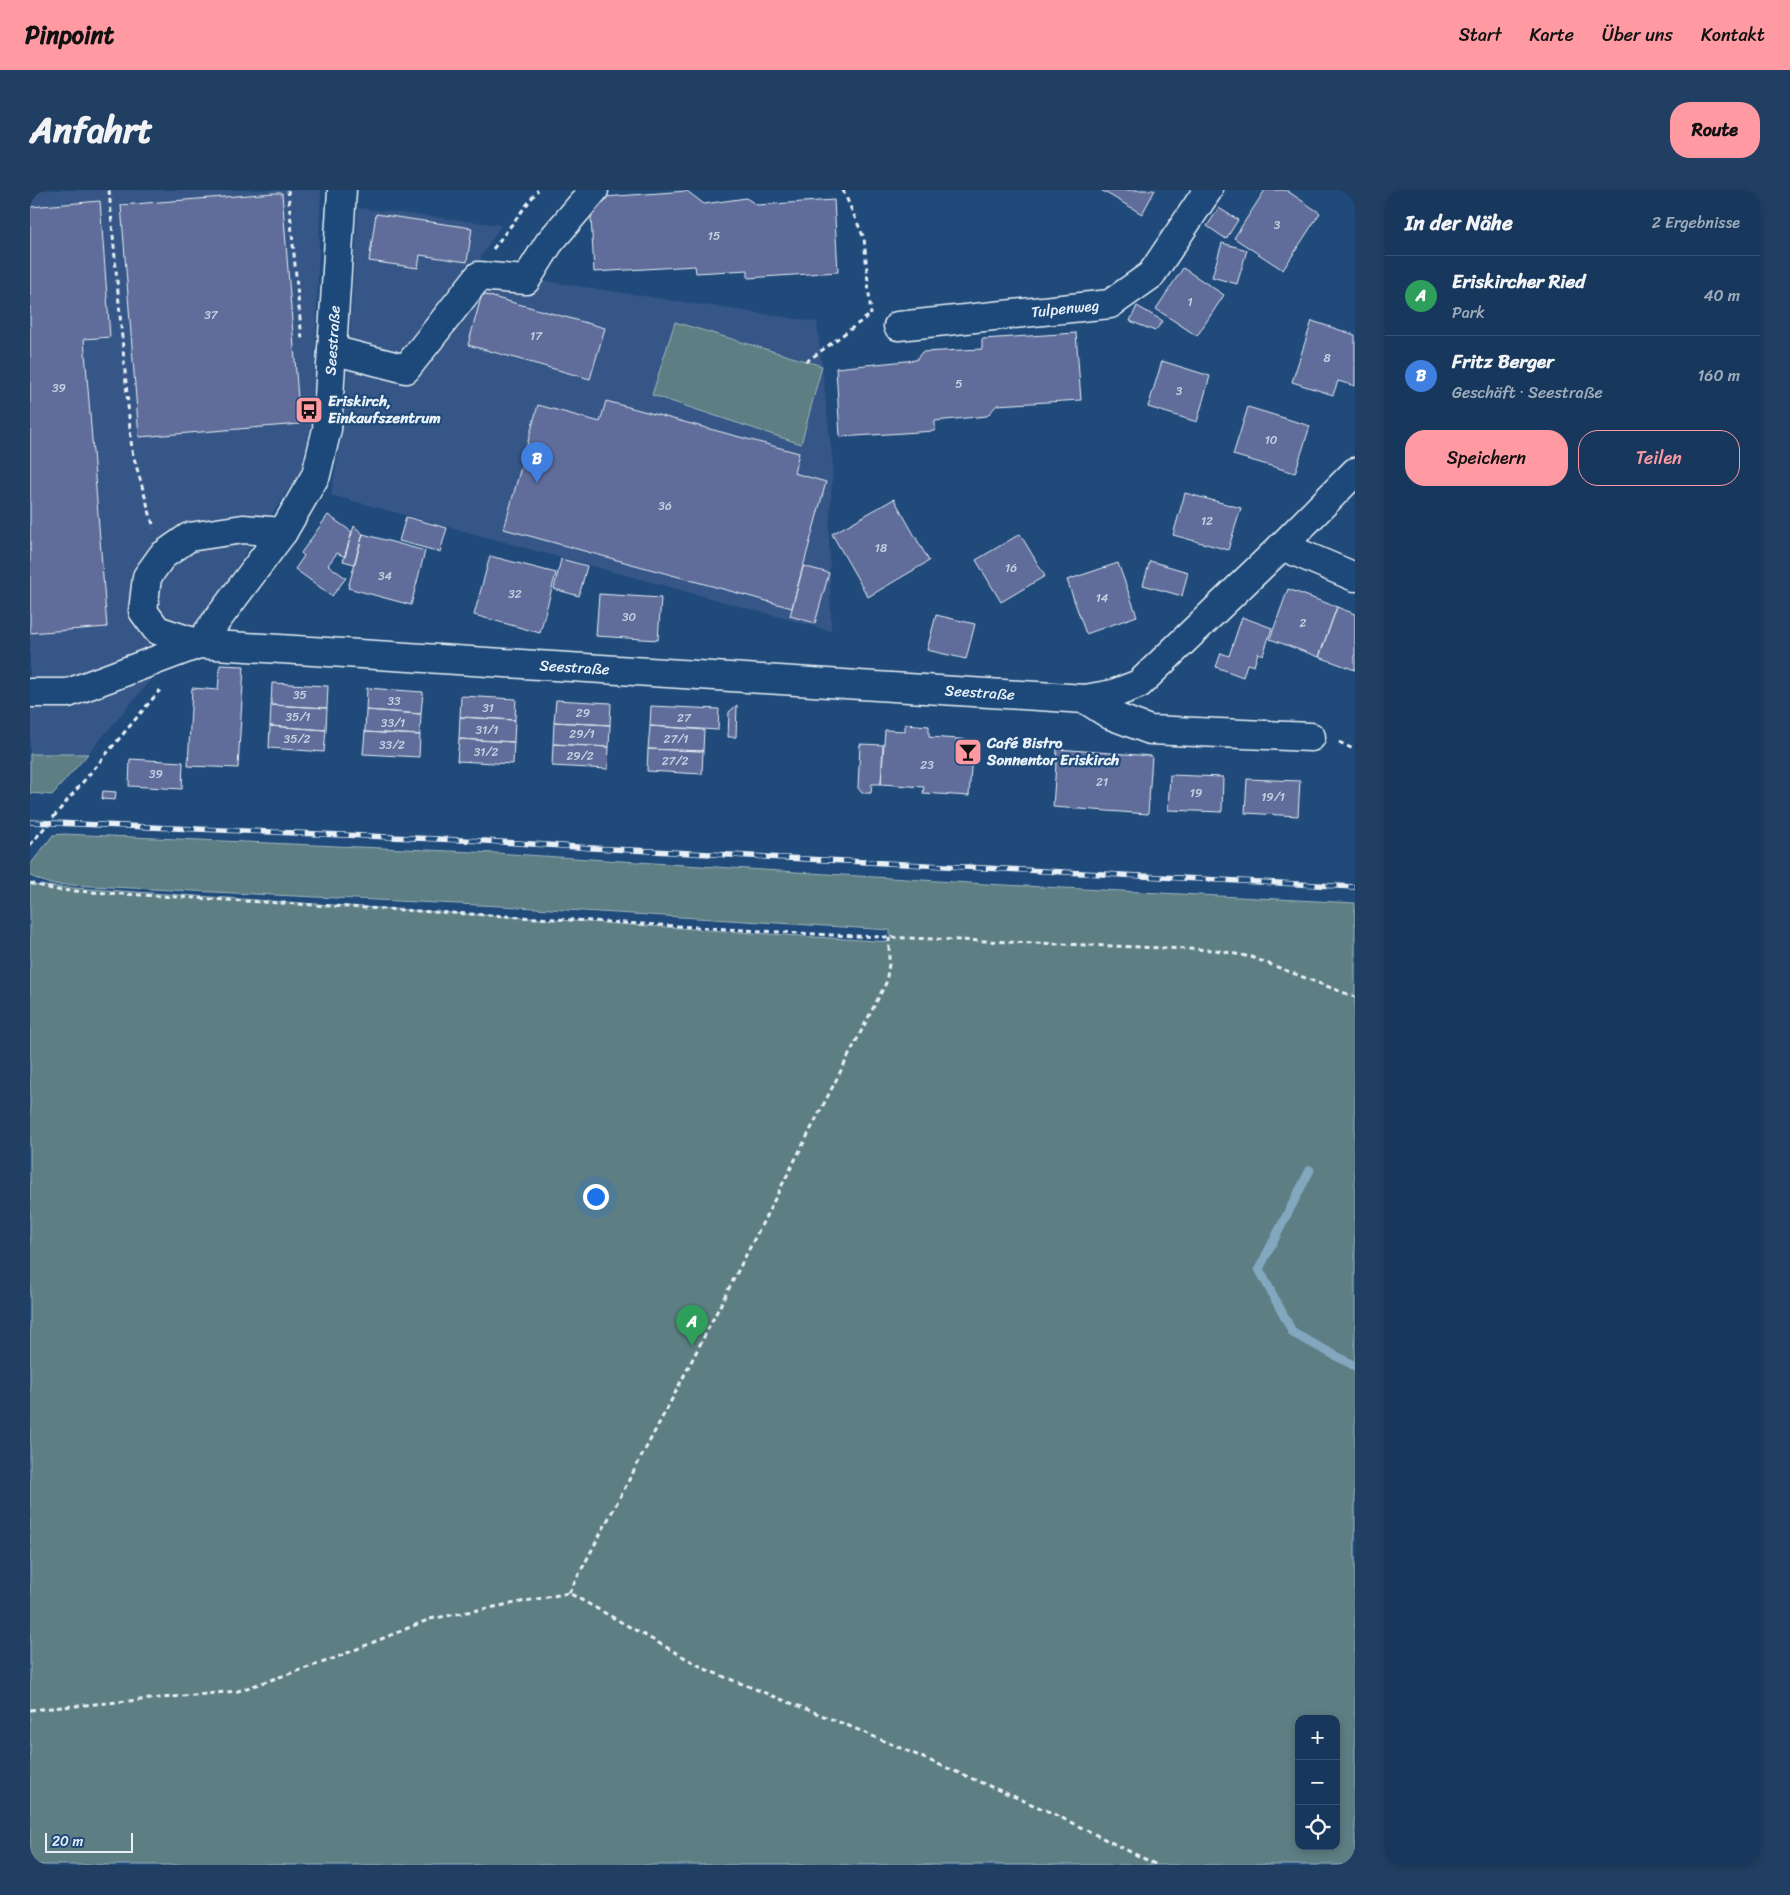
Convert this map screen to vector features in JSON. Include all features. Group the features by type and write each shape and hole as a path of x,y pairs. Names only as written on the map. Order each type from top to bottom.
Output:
{"street":[{"name":"Seestraße","path":"199,644 282,532 316,475 327,429 342,190"},
{"path":"332,350 406,368 479,276 526,280 549,243 594,190"},
{"name":"Tulpenweg","path":"898,326 1110,304 1151,275 1208,190"},
{"name":"Seestraße","path":"199,644 1085,699 1113,694 1139,684 1282,546 1355,472"},
{"path":"199,644 157,630 143,611 148,577 162,556 189,537 243,529 282,532"},
{"path":"1282,546 1355,578"},
{"path":"30,694 68,693 199,644"},
{"path":"1085,699 1110,715 1150,730 1311,736"}],"path":[{"path":"110,190 132,451 162,556"},
{"path":"288,190 304,356 332,350"},
{"path":"479,276 485,259 538,190"},
{"path":"843,190 864,238 871,314"},
{"path":"871,314 898,326"},
{"path":"806,362 871,314"},
{"path":"30,845 161,689"},
{"path":"30,883 65,891 889,938 1215,950 1251,957 1355,997"},
{"path":"569,1594 677,1390 886,983 889,964 889,938"},
{"path":"30,1710 238,1691 330,1660 430,1619 569,1594 707,1670 849,1726 1050,1812 1157,1865"}],"shaded area":[{"path":"30,190 321,190 313,417 300,473 194,629 88,754 30,754"},
{"path":"358,208 501,225 473,270 817,322 833,466 829,530 831,631 331,495 344,422"}],"green space":[{"path":"675,322 822,366 801,444 652,395"},
{"path":"30,754 88,754 52,795 30,793"},
{"path":"64,834 495,853 985,884 1355,903 1355,1865 30,1865 30,885 890,942 890,930 519,907 50,884 30,876 30,865 53,835"}],"building":[{"path":"1101,190 1155,190 1142,214"},
{"path":"1265,190 1286,190 1320,213 1283,270 1234,238"},
{"path":"687,191 704,204 746,198 757,205 834,200 838,272 748,278 748,270 696,273 695,266 594,272 590,198"},
{"path":"282,193 300,424 139,437 121,205"},
{"path":"100,201 110,337 84,339 107,627 30,633 30,207"},
{"path":"1219,208 1238,220 1226,239 1207,226"},
{"path":"376,214 472,228 467,262 420,255 418,268 369,261"},
{"path":"1222,243 1247,250 1237,284 1212,277"},
{"path":"1183,268 1224,295 1197,336 1156,309"},
{"path":"482,294 605,328 590,379 468,345"},
{"path":"1137,306 1163,321 1155,331 1130,321"},
{"path":"1312,321 1355,335 1355,386 1338,381 1333,395 1292,382"},
{"path":"1076,333 1081,400 997,405 987,416 935,421 935,431 840,437 836,368 916,360 922,352 982,349 982,339"},
{"path":"1162,361 1210,376 1197,422 1148,407"},
{"path":"606,401 799,453 794,473 826,482 792,608 504,529 538,405 600,422"},
{"path":"1248,407 1310,426 1295,473 1233,455"},
{"path":"1185,493 1241,508 1228,550 1173,535"},
{"path":"894,499 929,561 868,597 832,534"},
{"path":"328,515 352,532 345,557 337,553 328,565 346,578 332,596 295,569 304,556 301,553"},
{"path":"406,517 447,528 440,552 399,541"},
{"path":"354,526 363,534 354,564 343,561"},
{"path":"363,534 425,551 411,605 348,588"},
{"path":"1020,534 1045,576 1001,602 976,560"},
{"path":"490,556 556,573 540,633 474,615"},
{"path":"561,559 587,566 579,596 554,589"},
{"path":"1150,561 1188,572 1182,596 1143,585"},
{"path":"1118,563 1137,616 1086,634 1067,580"},
{"path":"803,566 829,573 815,623 790,616"},
{"path":"1288,589 1337,607 1319,657 1270,639"},
{"path":"599,594 661,598 658,640 596,636"},
{"path":"1337,607 1355,614 1355,670 1319,657"},
{"path":"936,615 975,624 966,659 927,650"},
{"path":"1242,617 1272,628 1263,655 1258,653 1254,666 1247,664 1243,677 1216,667 1221,653 1229,656"},
{"path":"220,665 244,666 238,768 188,766 192,688 218,690"},
{"path":"272,683 328,686 327,708 271,705"},
{"path":"367,688 423,692 421,714 366,710"},
{"path":"461,696 516,699 515,720 460,717"},
{"path":"556,700 611,703 610,725 554,722"},
{"path":"271,705 327,708 326,730 270,726"},
{"path":"737,705 736,737 728,737 729,712"},
{"path":"651,706 719,709 718,730 650,726"},
{"path":"366,710 421,714 420,735 365,732"},
{"path":"460,717 515,720 514,742 459,739"},
{"path":"554,722 610,725 609,747 553,744"},
{"path":"905,724 929,726 929,737 973,740 969,796 923,793 924,787 881,784 885,730 905,731"},
{"path":"270,726 326,730 324,752 269,748"},
{"path":"650,726 704,730 703,751 648,749"},
{"path":"365,732 420,735 419,757 363,754"},
{"path":"459,739 514,742 513,764 457,761"},
{"path":"553,744 609,747 608,769 552,766"},
{"path":"860,744 883,745 881,784 872,784 871,793 862,793 858,788"},
{"path":"648,749 703,751 702,774 647,771"},
{"path":"1057,749 1152,756 1148,814 1053,807"},
{"path":"130,759 183,762 182,789 129,786"},
{"path":"1170,775 1223,777 1222,812 1168,810"},
{"path":"1247,779 1300,781 1298,816 1245,813"},
{"path":"103,791 116,792 115,800 102,799"}],"waterway":[{"path":"1310,1170 1259,1269 1293,1333 1355,1366"}],"railway":[{"path":"30,822 485,841 1355,887"}],"place":[{"name":"Eriskirch, Einkaufszentrum","path":"309,410"},
{"name":"Fritz Berger","path":"537,483"},
{"name":"Café Bistro Sonnentor Eriskirch","path":"968,752"},
{"name":"Eriskircher Ried","path":"692,1346"}]}
